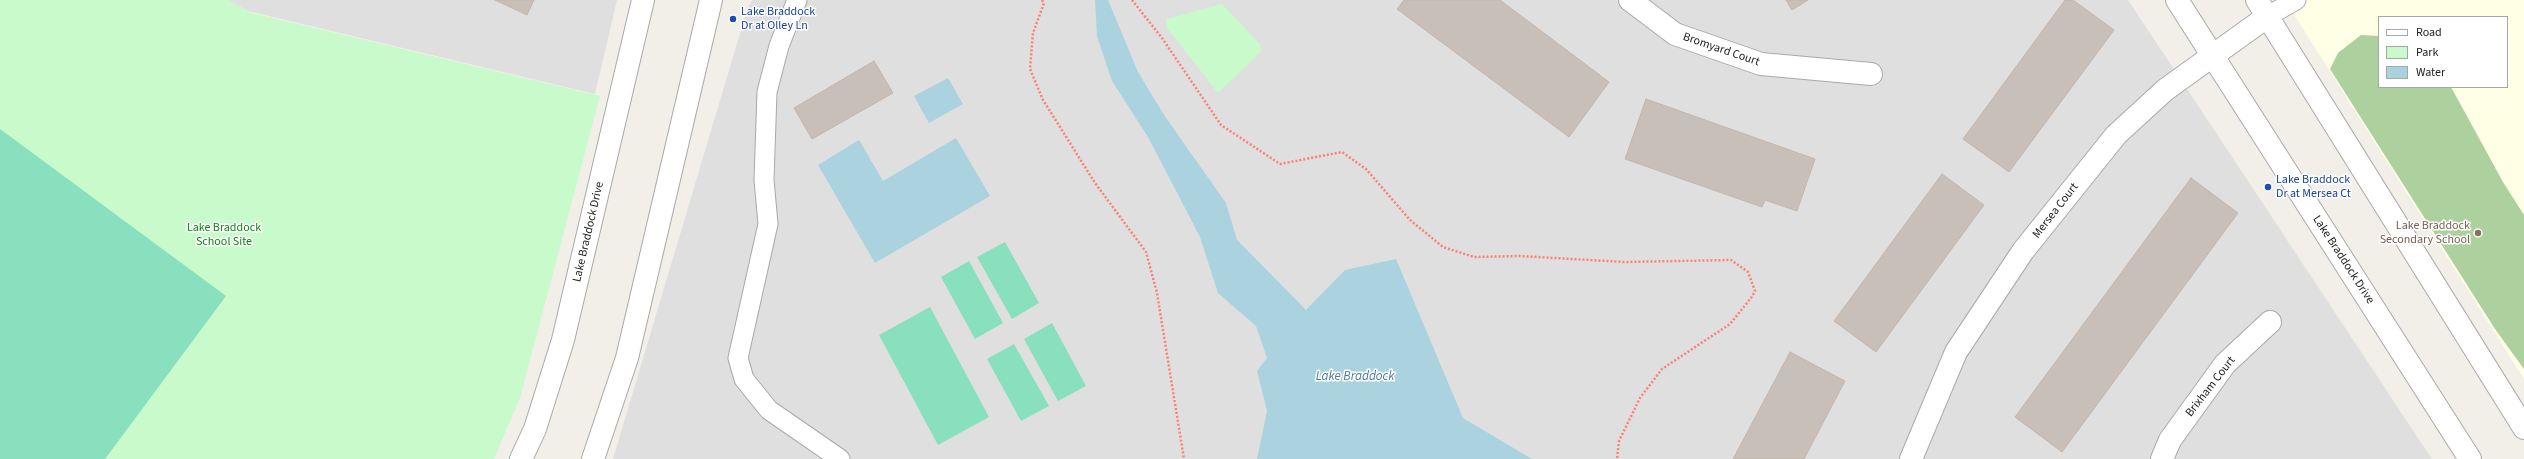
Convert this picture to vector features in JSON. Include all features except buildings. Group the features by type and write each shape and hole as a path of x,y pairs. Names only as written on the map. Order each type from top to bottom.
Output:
{"street":[{"name":"Lake Braddock Drive","path":"521,459 535,429 563,340 643,0"},
{"path":"593,459 627,358 711,0"},
{"name":"Bromyard Court","path":"1630,0 1676,34 1760,64 1871,74"},
{"name":"Lake Braddock Drive","path":"2177,0 2470,459"},
{"path":"2262,8 2524,428"},
{"name":"Mersea Court","path":"1911,459 1956,352 2023,252 2116,135 2165,90 2212,56 2262,8"},
{"name":"Brixham Court","path":"2162,459 2170,440 2225,364 2270,322"}],"lane":[{"path":"797,0 779,46 767,92 764,180 768,224 738,358 744,379 769,410 840,459"},
{"path":"2262,8 2296,0"}],"path":[{"path":"1042,0 1044,3 1033,33 1030,69 1043,100 1095,183 1146,252 1157,293 1184,459"},
{"path":"1132,0 1221,125 1280,164 1342,152 1366,169 1410,220 1443,247 1474,257 1520,256 1624,262 1731,260 1748,272 1755,291 1751,298 1730,324 1662,369 1640,398 1619,441 1617,459"}],"shaded area":[{"path":"227,0 617,0 595,94 248,11"},
{"path":"752,0 2128,0 2432,459 613,459 747,10"},
{"name":"Lake Braddock Secondary School","path":"2285,0 2524,0 2524,379"}],"green space":[{"name":"Lake Braddock School Site","path":"0,0 228,0 252,13 600,96 520,398 494,459 0,459"},
{"path":"1222,4 1260,44 1261,52 1218,93 1167,28 1166,19"},
{"name":"Lake Braddock Secondary School","path":"2361,35 2378,36 2378,88 2452,88 2503,182 2524,215 2524,369 2495,329 2330,69 2338,53"},
{"path":"0,129 226,296 105,459 0,459"},
{"path":"1005,242 1039,303 1012,319 977,257"},
{"path":"969,261 1003,323 975,339 941,277"},
{"path":"930,307 989,417 938,445 879,335"},
{"path":"1052,323 1086,386 1058,401 1024,339"},
{"path":"1014,344 1049,406 1021,421 987,359"}],"water":[{"name":"Lake Braddock","path":"1095,0 1108,0 1138,72 1164,115 1226,203 1237,240 1306,310 1345,270 1396,259 1463,418 1532,459 1257,459 1267,411 1257,371 1267,358 1256,326 1218,293 1200,237 1148,137 1112,81 1097,36"},
{"path":"948,78 963,104 929,123 914,96"},
{"path":"956,138 990,196 875,263 818,165 859,140 883,181"}],"place":[{"name":"Lake Braddock Dr at Olley Ln","path":"733,19"},
{"name":"Lake Braddock Dr at Mersea Ct","path":"2268,187"},
{"name":"Lake Braddock Secondary School","path":"2478,233"}]}
